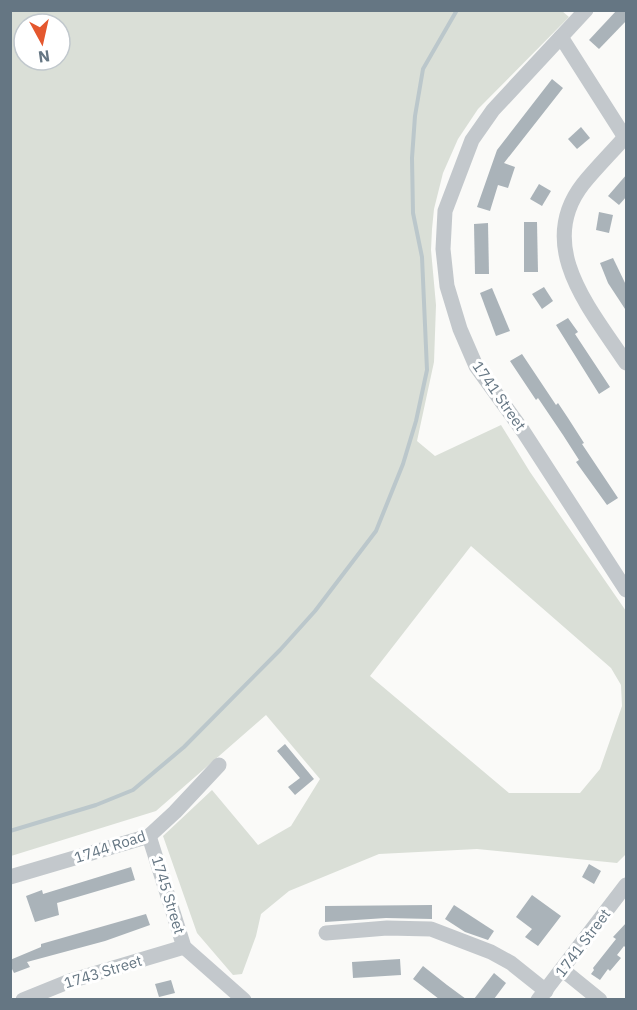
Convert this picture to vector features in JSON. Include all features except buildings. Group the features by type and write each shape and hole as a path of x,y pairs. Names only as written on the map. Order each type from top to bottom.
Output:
{"street":[{"name":"1741 Street","path":"586,10 493,110 472,140 445,211 444,249 447,286 460,329 476,366 523,431 627,590"},
{"path":"561,37 626,138 582,185 572,204 566,225 564,251 570,274 584,299 627,363"},
{"name":"1744 Road","path":"10,877 149,836 219,765"},
{"name":"1745 Street","path":"149,836 184,947 244,999"},
{"name":"1741 Street","path":"542,995 627,885"},
{"path":"326,933 387,928 431,929 491,952 511,963 542,995"},
{"name":"1743 Street","path":"23,999 70,981 184,947"},
{"path":"563,970 600,999"}],"shaded area":[{"path":"11,11 562,11 569,17 478,109 458,139 443,173 434,209 431,250 436,305 434,362 417,441 435,456 501,425 530,472 626,611 626,854 617,863 477,849 379,854 289,891 261,914 256,936 242,974 233,975 197,933 163,836 212,790 258,845 291,826 320,779 266,715 156,811 11,856","holes":["471,546 611,668 621,685 622,706 600,769 580,793 509,793 370,676"]}],"waterway":[{"path":"10,831 96,805 133,790 184,747 280,650 315,611 376,531 403,464 416,421 427,370 422,257 413,213 412,158 415,116 423,69 457,10"}]}
